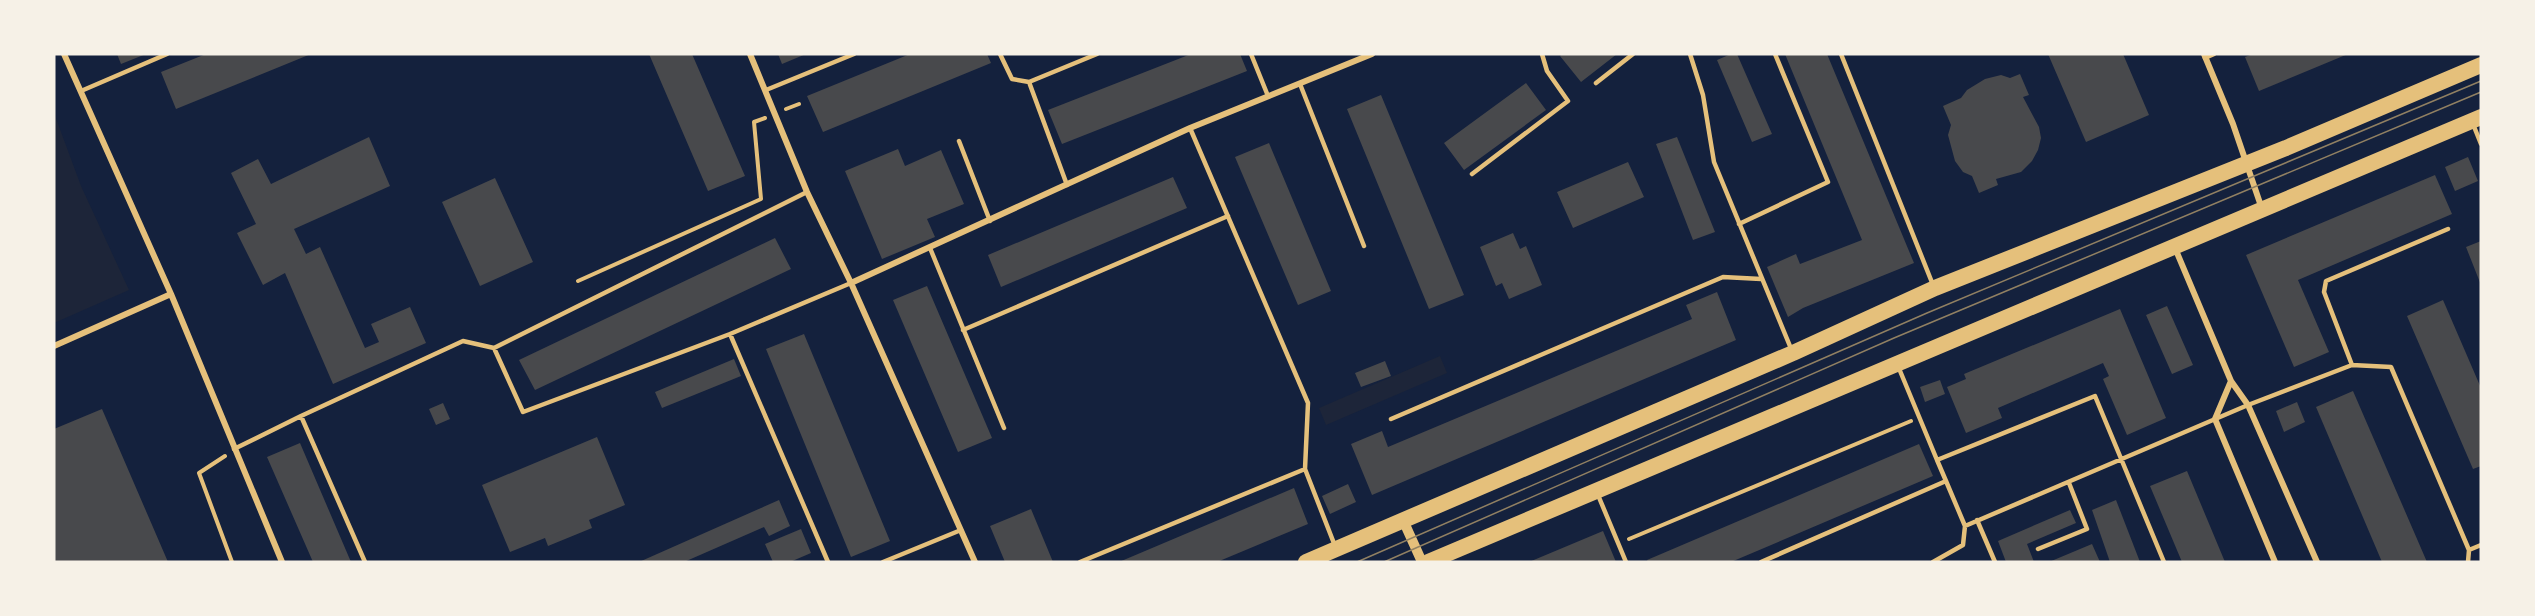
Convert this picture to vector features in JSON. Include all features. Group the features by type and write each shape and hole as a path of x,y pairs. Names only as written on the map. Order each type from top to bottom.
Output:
{"highway":[{"path":"1306,562 1793,353 1935,288 2245,162 2286,148 2481,65"},
{"path":"1428,562 2476,119"}],"street":[{"path":"64,54 171,294 282,562"},
{"path":"750,54 807,192 851,283 975,562"},
{"path":"851,283 1190,128 1372,54"},
{"path":"2205,56 2233,124 2262,210"},
{"path":"2175,247 2231,381 2248,405 2317,562"},
{"path":"54,346 171,294"},
{"path":"2231,381 2215,420 2275,562"},
{"path":"1403,520 1422,562"}],"lane":[{"path":"81,91 167,54"},
{"path":"766,90 854,54"},
{"path":"1000,54 1012,79 1029,82 1097,54"},
{"path":"1251,54 1268,96"},
{"path":"1472,174 1568,101 1547,71 1542,54"},
{"path":"1596,83 1633,54"},
{"path":"1690,54 1703,95 1714,162 1793,353"},
{"path":"1738,224 1828,182 1776,54"},
{"path":"1841,54 1935,288"},
{"path":"2205,56 2214,54"},
{"path":"1029,82 1067,185"},
{"path":"1300,84 1364,246"},
{"path":"2476,119 2481,144"},
{"path":"1190,128 1308,403 1305,470 1336,549"},
{"path":"959,141 990,221"},
{"path":"234,449 463,341 495,348 807,192"},
{"path":"963,330 1228,216"},
{"path":"2352,365 2324,292 2326,281 2448,229"},
{"path":"930,248 1004,428"},
{"path":"1391,419 1723,277 1761,279"},
{"path":"495,348 523,412 730,334 851,283"},
{"path":"730,334 828,562"},
{"path":"1898,365 1965,526 1963,545 1933,562"},
{"path":"1965,526 2248,405 2352,365 2391,367 2469,550 2468,562"},
{"path":"1938,460 2095,396 2164,562"},
{"path":"301,416 365,562"},
{"path":"1080,562 1305,470"},
{"path":"1761,562 1946,481"},
{"path":"2038,549 2087,529 2069,483"},
{"path":"1595,490 1626,562"},
{"path":"1977,520 1995,562"},
{"path":"884,562 961,530"},
{"path":"2469,550 2481,545"}],"path":[{"path":"578,281 761,199 754,122 799,104"},
{"path":"1629,539 1920,417"},
{"path":"232,562 200,473 234,449"}],"shaded area":[{"path":"54,113 81,186 129,290 54,323"},
{"path":"1440,356 1447,373 1326,425 1319,408"}],"building":[{"path":"117,54 146,54 121,64"},
{"path":"206,54 311,54 176,109 161,72"},
{"path":"649,54 692,54 745,176 708,191"},
{"path":"778,54 806,54 782,64"},
{"path":"910,54 987,54 991,63 823,132 807,96"},
{"path":"1191,54 1240,54 1247,71 1062,144 1048,110"},
{"path":"1562,54 1617,54 1581,82 1560,56"},
{"path":"1737,54 1772,134 1752,142 1717,60"},
{"path":"1785,54 1827,54 1914,263 1803,308 1788,317 1767,267 1796,254 1800,264 1862,240"},
{"path":"2048,54 2123,54 2149,115 2086,142"},
{"path":"2253,54 2348,54 2259,91 2245,57"},
{"path":"2020,74 2029,95 2023,97 2039,127 2041,138 2038,150 2032,161 2021,172 1996,179 1998,185 1979,193 1972,176 1963,172 1955,161 1948,135 1951,125 1943,106 1961,98 1967,90 1985,79 2001,75 2010,78"},
{"path":"1526,83 1546,110 1464,170 1444,143"},
{"path":"1381,95 1464,295 1429,309 1347,109"},
{"path":"369,137 390,186 294,229 306,254 320,247 365,348 379,342 371,324 410,307 426,343 333,384 285,273 263,285 237,233 256,224 231,173 258,159 271,184"},
{"path":"1677,137 1715,232 1693,240 1656,144"},
{"path":"1269,143 1331,291 1298,305 1235,157"},
{"path":"898,149 905,166 941,150 964,204 927,219 935,237 882,259 845,171"},
{"path":"2468,157 2478,181 2455,191 2445,167"},
{"path":"1628,162 1644,197 1573,228 1557,192"},
{"path":"2435,175 2452,214 2298,280 2329,352 2294,367 2246,255"},
{"path":"1173,177 1187,208 1001,287 988,255"},
{"path":"495,178 533,262 480,286 442,202"},
{"path":"1513,233 1520,249 1526,246 1542,285 1509,299 1502,283 1496,286 1480,247"},
{"path":"775,238 791,269 535,390 519,360"},
{"path":"2481,241 2481,285 2466,247"},
{"path":"927,286 992,438 958,452 893,300"},
{"path":"1717,292 1736,340 1372,495 1351,444 1382,431 1388,447 1692,319 1686,305"},
{"path":"2443,300 2481,388 2481,466 2473,469 2407,316"},
{"path":"2167,306 2193,365 2172,374 2146,315"},
{"path":"2120,309 2166,418 2127,435 2103,379 2109,376 2103,363 1998,408 2002,418 1966,433 1947,387 1966,379 1964,374"},
{"path":"804,334 890,541 851,557 766,349"},
{"path":"734,359 741,376 662,408 655,392"},
{"path":"1385,361 1391,376 1361,387 1355,373"},
{"path":"1940,380 1945,394 1925,402 1920,387"},
{"path":"2353,391 2427,562 2382,562 2316,407"},
{"path":"2297,402 2305,422 2284,432 2276,411"},
{"path":"443,403 450,419 436,425 429,409"},
{"path":"102,409 168,562 54,562 54,429"},
{"path":"597,437 625,505 589,520 592,528 548,546 545,538 510,552 482,485"},
{"path":"300,443 351,562 313,562 267,457"},
{"path":"1919,444 1933,476 1731,562 1648,562 1647,560"},
{"path":"2187,471 2225,562 2182,562 2150,486"},
{"path":"1348,484 1356,502 1330,514 1322,496"},
{"path":"1294,488 1308,524 1217,562 1119,562"},
{"path":"779,500 790,526 769,536 764,527 684,562 639,562"},
{"path":"2116,500 2140,562 2110,562 2092,510"},
{"path":"1031,509 1053,562 1005,562 990,526"},
{"path":"2070,510 2076,523 2027,544 2034,562 2006,562 1998,541"},
{"path":"801,529 811,553 790,562 773,562 765,544"},
{"path":"1603,531 1616,562 1529,562"},
{"path":"2092,544 2100,562 2049,562"}],"tram line":[{"path":"1357,562 1927,313 2481,81"},
{"path":"1384,562 1894,338 2481,92"}]}
